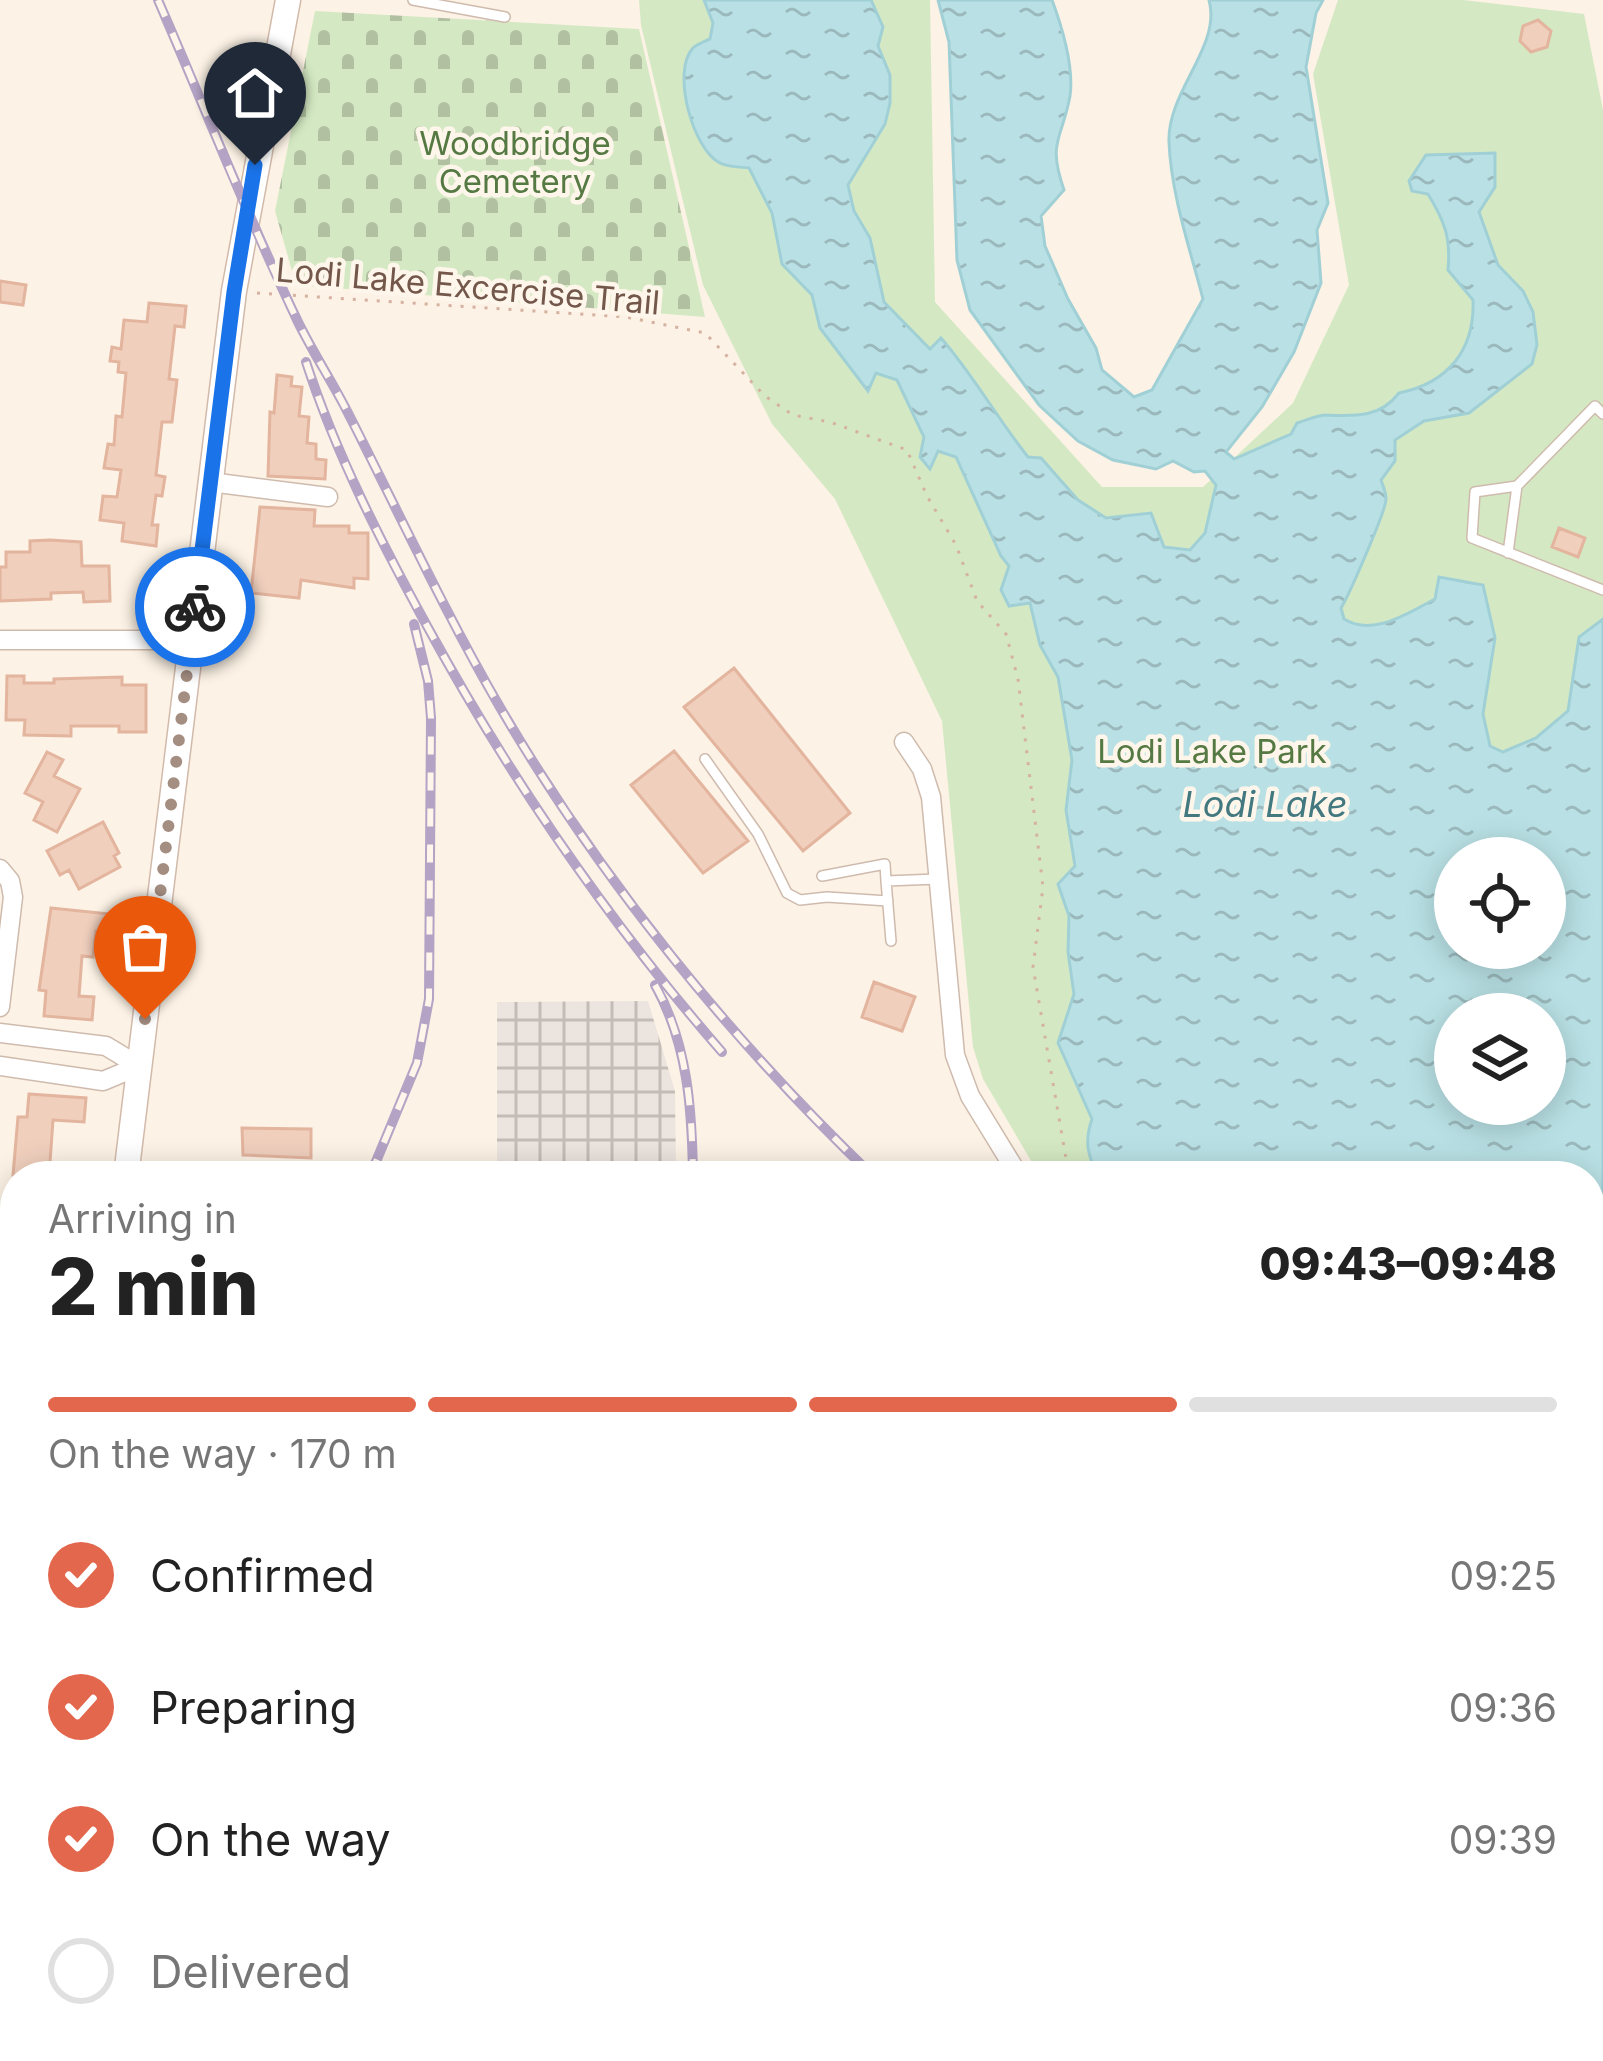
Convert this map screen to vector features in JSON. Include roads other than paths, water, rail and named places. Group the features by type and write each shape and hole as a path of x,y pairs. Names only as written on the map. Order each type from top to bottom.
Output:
{"main road":[{"path":"128,1161 234,292 288,0"}],"street":[{"path":"210,482 328,497"},
{"path":"0,640 191,640"},
{"path":"904,742 928,783 955,1055 970,1096 1010,1161"},
{"path":"0,869 10,880 13,897 0,1007"},
{"path":"0,1033 106,1046 139,1066"},
{"path":"0,1066 103,1081 139,1066"}],"lane":[{"path":"413,0 505,17"},
{"path":"1508,553 1517,486 1595,406 1603,414"},
{"path":"1517,486 1475,492 1472,538 1603,590"},
{"path":"705,759 758,834 787,893 800,900 888,901"},
{"path":"822,875 885,864 891,941"},
{"path":"886,881 938,879"}],"water":[{"name":"Lodi Lake","path":"704,0 871,0 883,27 878,46 890,75 890,103 885,124 848,185 854,211 870,238 884,302 930,349 941,338 1028,457 1041,458 1078,500 1106,518 1151,513 1164,547 1190,550 1205,533 1216,485 1205,471 1194,472 1173,461 1156,469 1113,460 1078,441 1039,405 970,310 957,260 949,42 938,0 1052,0 1071,85 1056,150 1064,190 1041,216 1045,246 1096,348 1102,370 1134,397 1152,390 1203,299 1177,201 1169,142 1176,105 1208,34 1209,0 1323,0 1306,67 1328,203 1317,230 1321,283 1294,352 1262,407 1226,452 1234,459 1291,434 1297,423 1322,415 1375,411 1399,393 1432,381 1455,362 1469,334 1473,300 1448,270 1447,239 1434,204 1428,194 1412,191 1409,181 1426,155 1495,153 1495,187 1479,212 1498,265 1523,291 1533,312 1537,345 1532,364 1469,413 1424,421 1395,440 1395,461 1381,480 1384,507 1341,608 1344,619 1355,624 1378,624 1435,599 1439,577 1483,585 1495,638 1483,714 1490,746 1503,752 1536,738 1568,711 1579,637 1603,619 1603,1161 1091,1161 1088,1135 1092,1119 1058,1043 1074,994 1069,916 1058,884 1075,866 1066,810 1072,760 1058,677 1040,645 1030,603 1009,606 1001,590 1009,566 956,457 938,451 930,469 920,457 924,437 897,380 876,373 868,391 820,328 812,295 782,264 772,213 749,168 720,163 701,143 685,91 684,74 693,48 710,39 713,23"}],"railway":[{"path":"158,0 299,324 501,709 581,835 671,956 769,1070 858,1161"},
{"path":"306,362 376,530 492,738 600,900 722,1052"},
{"path":"376,1161 417,1063 429,999 431,718 428,681 414,624"},
{"path":"655,985 681,1054 692,1161"}],"park label":[{"name":"Woodbridge Cemetery","path":"515,162"},
{"name":"Lodi Lake Park","path":"1212,751"}]}
